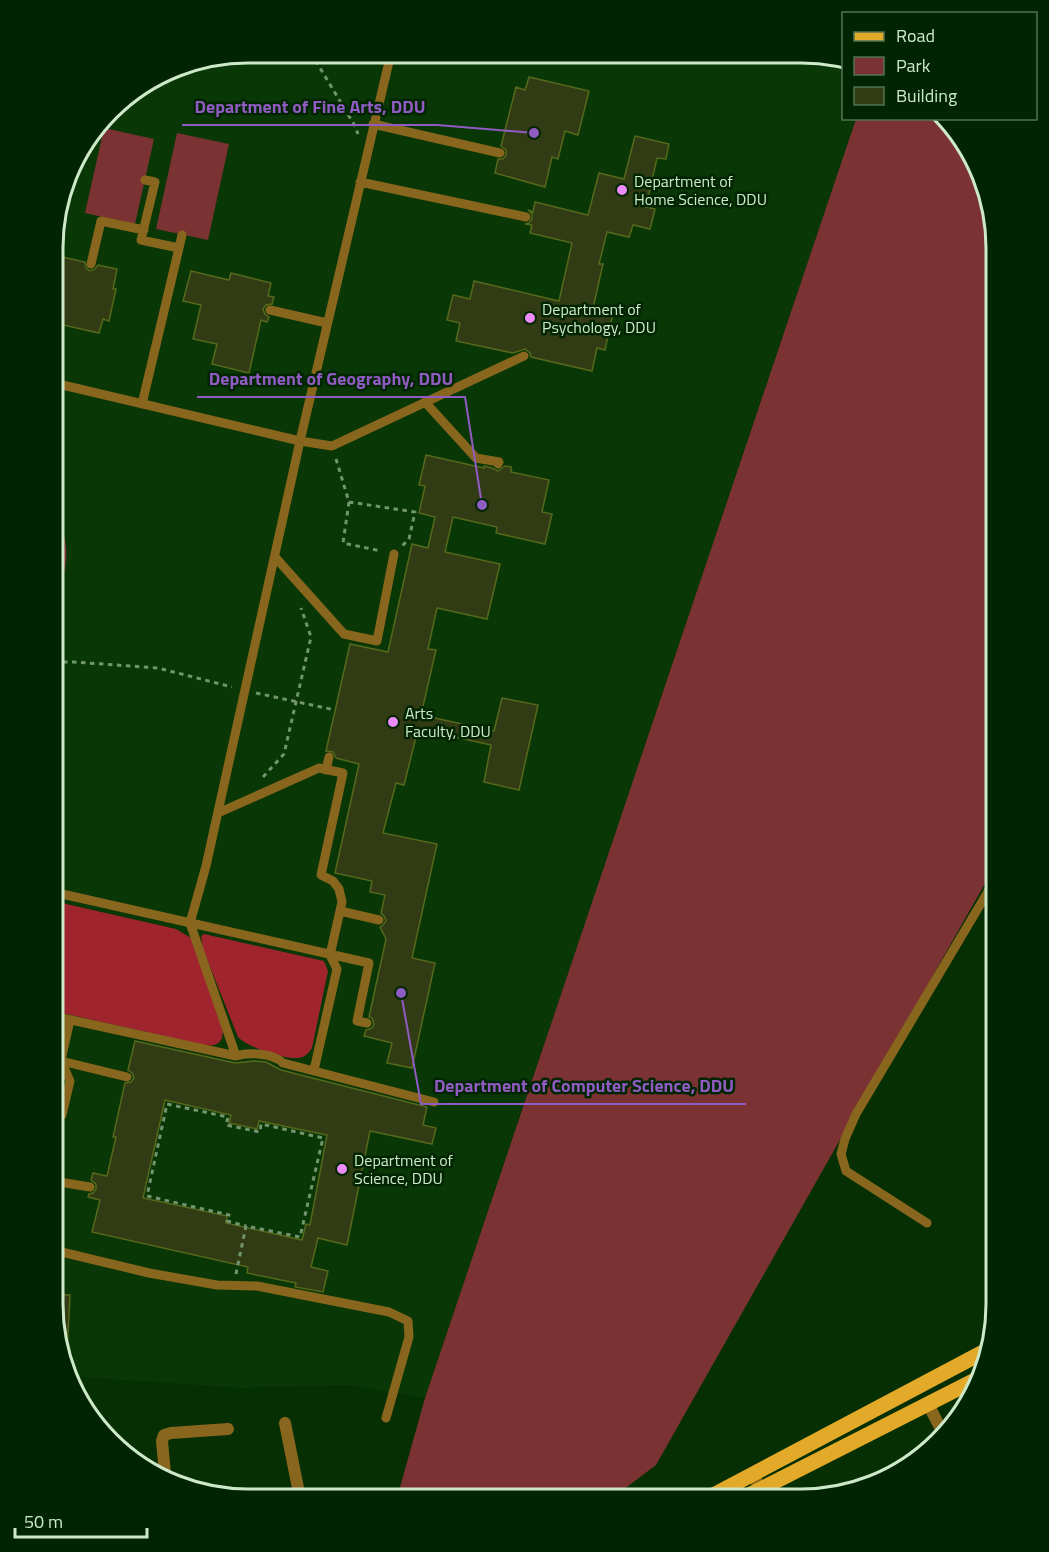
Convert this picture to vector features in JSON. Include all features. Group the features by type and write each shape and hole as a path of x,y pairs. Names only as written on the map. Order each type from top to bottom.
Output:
{"main road":[{"path":"724,1489 979,1354"},
{"path":"770,1489 968,1383"}],"street":[{"path":"928,1404 940,1426"},
{"path":"285,1423 298,1489"},
{"path":"165,1469 162,1442 164,1435 228,1428"},
{"path":"754,1473 759,1489"}],"lane":[{"path":"236,1056 190,923 206,866 327,322 388,63"},
{"path":"373,124 500,153"},
{"path":"145,180 155,182 141,240 179,248"},
{"path":"360,182 526,217"},
{"path":"91,264 101,219 144,230"},
{"path":"142,404 182,234"},
{"path":"270,310 327,322"},
{"path":"63,385 300,441 332,446 524,356"},
{"path":"425,402 476,458 498,462 498,464"},
{"path":"275,557 344,634 356,640 377,641 394,554"},
{"path":"326,770 329,757"},
{"path":"218,813 319,768 343,773 321,875 333,881 339,889 342,902 330,955 336,969 314,1070"},
{"path":"63,894 369,963 357,1021 367,1023"},
{"path":"927,1223 846,1171 841,1154 856,1114 986,895"},
{"path":"340,912 379,920"},
{"path":"63,1018 236,1056 247,1052 279,1059 283,1063 434,1102"},
{"path":"63,1052 70,1020"},
{"path":"63,1061 127,1077"},
{"path":"63,1065 70,1081 63,1110"},
{"path":"63,1183 90,1187"},
{"path":"63,1252 149,1273 218,1285 257,1286 389,1312 408,1321 409,1337 386,1418"}],"path":[{"path":"317,63 356,126 358,135"},
{"path":"332,446 349,502 343,543 394,554 409,539 415,512 349,502"},
{"path":"262,779 284,754 311,637 301,606"},
{"path":"63,662 158,668 335,711"},
{"path":"167,1104 228,1117 226,1125 260,1132 261,1124 322,1138 300,1238 246,1226 227,1221 229,1215 147,1196 167,1104"},
{"path":"234,1284 246,1226"}],"shaded area":[{"path":"248,63 801,63 842,68 842,120 856,120 425,1398 349,1385 240,1388 78,1377 69,1352 65,1328 63,1304 63,248 69,200 77,177 94,145 109,126 135,101 166,82 188,73 224,65"},
{"path":"63,903 176,929 191,938 223,1029 222,1038 216,1045 204,1045 63,1013"},
{"path":"204,934 324,961 328,971 312,1048 307,1054 299,1058 284,1057 266,1052 238,1037 203,949 201,936"}],"green space":[{"path":"856,120 935,120 948,135 972,177 980,200 986,236 986,882 656,1465 624,1489 400,1489 425,1398"},
{"path":"107,129 154,139 135,224 85,213 103,134"},
{"path":"177,133 229,144 208,240 156,229"},
{"path":"63,530 66,552 63,577"}],"building":[{"path":"529,77 589,91 578,135 565,131 558,159 552,157 545,187 495,173 498,159 503,159 506,155 506,150 501,146 516,87 525,90"},
{"path":"635,136 669,144 666,159 657,158 646,207 655,209 650,229 633,225 629,237 607,232 599,264 603,264 593,308 613,313 605,350 597,348 592,371 531,357 525,349 513,353 456,341 460,323 447,320 453,295 470,299 474,281 559,301 572,243 530,233 532,225 525,224 532,219 532,214 528,210 533,212 535,202 588,215 599,173 624,179"},
{"path":"63,257 85,262 86,268 90,271 98,265 117,269 113,289 116,289 109,321 103,319 99,333 63,325"},
{"path":"191,271 229,280 231,273 271,283 268,296 274,297 272,304 266,305 263,309 269,317 267,322 261,320 249,373 212,364 217,344 193,339 201,305 183,301"},
{"name":"Arts Faculty, DDU","path":"426,455 484,468 484,466 498,471 505,466 511,467 511,472 549,480 542,512 552,514 545,544 496,533 497,527 453,517 445,552 500,564 487,619 437,608 428,649 436,650 421,715 494,731 502,698 538,705 519,790 484,782 491,745 418,729 404,785 396,783 383,833 437,844 412,958 435,963 412,1068 387,1063 392,1043 364,1036 366,1030 372,1028 374,1024 372,1018 369,1017 386,939 380,927 386,921 381,913 385,895 370,892 372,881 335,873 359,764 336,758 333,752 326,751 350,644 388,652 412,544 428,548 435,517 419,513 425,486 419,485"},
{"name":"Department of Science, DDU","path":"135,1041 235,1063 266,1062 281,1070 427,1107 423,1125 436,1128 432,1144 370,1131 347,1245 318,1238 311,1267 328,1271 323,1292 295,1287 296,1283 247,1273 248,1267 92,1232 100,1200 88,1197 96,1189 96,1184 91,1180 93,1173 107,1176 125,1083 131,1082 134,1078 128,1070","holes":["165,1100 231,1115 229,1123 257,1129 259,1121 327,1135 310,1225 306,1224 302,1240 226,1223 227,1216 143,1198"]},
{"path":"63,1295 70,1295 68,1343"}],"place":[{"name":"Department of Fine Arts, DDU","path":"534,133"},
{"name":"Department of Home Science, DDU","path":"622,190"},
{"name":"Department of Psychology, DDU","path":"530,318"},
{"name":"Department of Geography, DDU","path":"482,505"},
{"name":"Arts Faculty, DDU","path":"393,722"},
{"name":"Department of Computer Science, DDU","path":"401,993"},
{"name":"Department of Science, DDU","path":"342,1169"}]}
